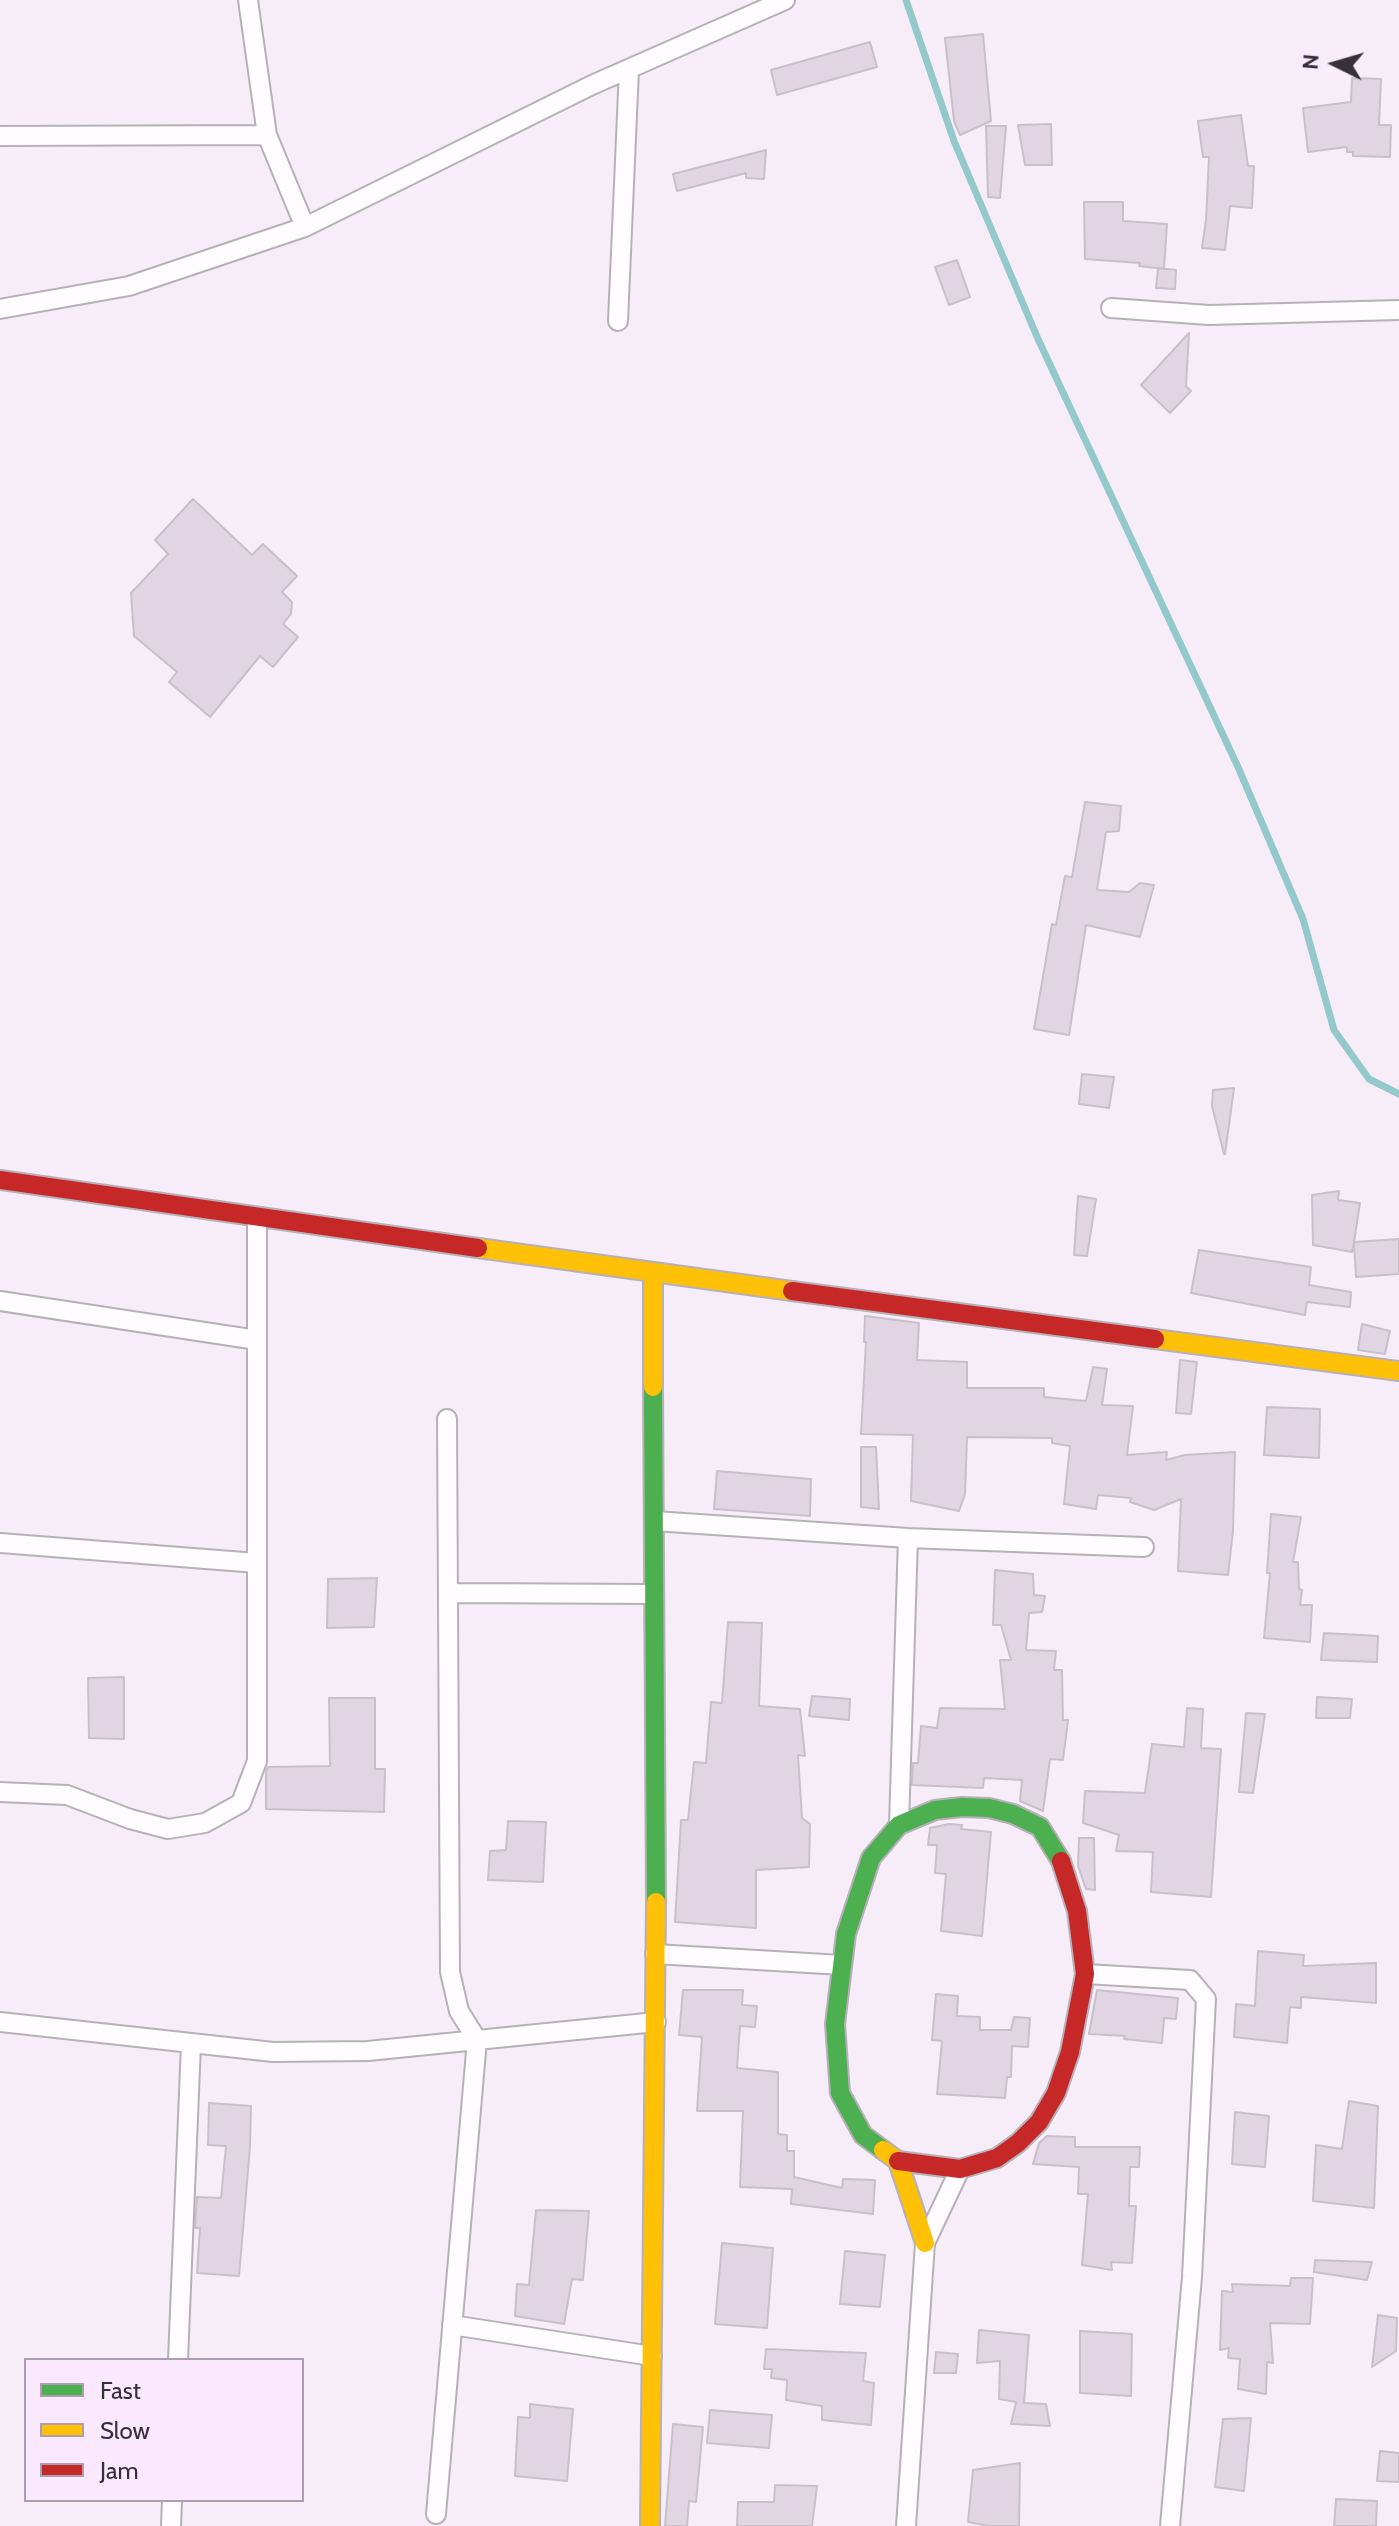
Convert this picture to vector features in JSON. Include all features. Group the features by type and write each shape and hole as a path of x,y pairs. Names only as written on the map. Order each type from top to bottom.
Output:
{"street":[{"path":"248,0 267,135 305,227"},
{"path":"0,309 129,286 305,227 629,69 785,0"},
{"path":"618,321 629,69"},
{"path":"0,136 267,135"},
{"path":"1111,308 1209,315 1399,310"},
{"path":"0,1180 653,1273 1399,1371"},
{"path":"0,1792 67,1795 130,1819 168,1829 205,1823 241,1803 257,1761 257,1217"},
{"path":"650,2526 656,2022 653,1273"},
{"path":"0,1301 257,1340"},
{"path":"436,2514 477,2040 459,2011 450,1972 447,1419"},
{"path":"654,1521 908,1538 1144,1547"},
{"path":"899,1825 908,1538"},
{"path":"0,1543 257,1563"},
{"path":"450,1593 654,1594"},
{"path":"962,1807 1001,1811 1040,1827 1059,1854 1077,1911 1085,1974 1070,2052 1056,2093 1039,2122 1018,2143 997,2158 960,2169 898,2161 863,2135 840,2093 835,2024 846,1934 871,1858 899,1825 935,1810 962,1807"},
{"path":"655,1954 842,1965"},
{"path":"1085,1974 1190,1980 1206,1999 1192,2277 1170,2526"},
{"path":"0,2022 289,2052 368,2051 656,2022"},
{"path":"178,2358 191,2044"},
{"path":"898,2161 925,2243"},
{"path":"906,2526 925,2243 960,2169"},
{"path":"452,2325 652,2356"},
{"path":"171,2526 172,2502"}],"building":[{"path":"983,34 991,121 960,135 954,121 945,38"},
{"path":"870,42 877,67 777,95 771,70"},
{"path":"1352,78 1381,79 1379,125 1391,125 1390,157 1353,156 1353,152 1347,152 1347,147 1308,152 1303,108 1351,102"},
{"path":"1241,115 1248,166 1254,166 1252,208 1230,206 1225,250 1202,248 1209,157 1203,157 1198,121"},
{"path":"1051,124 1052,165 1025,165 1018,125"},
{"path":"986,126 1006,126 1000,198 988,197"},
{"path":"766,150 764,179 746,178 746,173 677,191 673,174"},
{"path":"1084,202 1123,202 1123,221 1167,224 1164,269 1139,266 1140,263 1085,259"},
{"path":"957,260 970,297 949,305 935,267"},
{"path":"1158,268 1176,270 1175,289 1156,288"},
{"path":"1189,333 1186,386 1191,391 1170,413 1141,385"},
{"path":"193,499 252,555 263,544 297,576 282,592 292,602 291,614 283,624 298,637 273,667 260,656 210,717 169,682 177,672 134,636 131,593 168,554 155,540"},
{"path":"1085,802 1121,806 1119,831 1106,832 1097,890 1129,892 1140,883 1154,885 1140,937 1086,925 1069,1035 1034,1029 1052,924 1056,925 1065,876 1072,877"},
{"path":"1082,1074 1114,1077 1109,1108 1079,1104"},
{"path":"1234,1088 1224,1154 1212,1106 1213,1090"},
{"path":"1339,1191 1338,1200 1360,1203 1354,1242 1399,1239 1399,1274 1356,1277 1354,1243 1352,1252 1313,1245 1312,1195"},
{"path":"1078,1196 1096,1199 1087,1256 1074,1255"},
{"path":"1199,1250 1311,1267 1309,1285 1351,1292 1350,1307 1307,1302 1305,1315 1191,1293"},
{"path":"865,1316 919,1323 917,1360 967,1362 967,1388 1044,1388 1044,1397 1086,1401 1093,1367 1107,1369 1102,1405 1133,1406 1127,1455 1167,1452 1166,1460 1185,1455 1235,1452 1233,1531 1228,1575 1178,1571 1181,1499 1154,1510 1130,1502 1131,1498 1098,1495 1096,1509 1064,1504 1070,1446 1052,1443 1052,1438 967,1437 965,1494 959,1511 911,1501 913,1435 861,1434"},
{"path":"1362,1324 1390,1331 1385,1354 1358,1350"},
{"path":"1180,1360 1197,1362 1191,1414 1176,1413"},
{"path":"1267,1407 1320,1409 1319,1458 1264,1455"},
{"path":"861,1447 876,1447 879,1509 861,1507"},
{"path":"717,1471 811,1479 810,1516 714,1509"},
{"path":"1271,1514 1301,1517 1293,1562 1298,1562 1299,1589 1302,1590 1300,1605 1312,1605 1310,1642 1264,1638"},
{"path":"995,1570 1033,1574 1034,1595 1045,1596 1042,1612 1029,1613 1026,1650 1056,1651 1054,1670 1062,1670 1063,1720 1068,1720 1063,1760 1050,1759 1043,1811 1020,1801 1022,1780 984,1778 983,1788 912,1785 913,1763 918,1763 921,1726 937,1728 940,1708 1005,1709 1000,1660 1011,1660 1001,1625 993,1625"},
{"path":"377,1578 374,1627 327,1628 328,1579"},
{"path":"728,1622 762,1623 759,1706 800,1709 805,1756 798,1755 802,1818 810,1824 809,1867 756,1870 756,1928 675,1922 681,1820 688,1820 694,1762 706,1763 711,1702 722,1703"},
{"path":"1324,1633 1378,1636 1377,1662 1321,1660"},
{"path":"124,1677 124,1739 89,1738 88,1678"},
{"path":"812,1696 850,1699 849,1720 809,1716"},
{"path":"1317,1697 1352,1699 1350,1718 1316,1718"},
{"path":"329,1698 375,1698 375,1769 385,1769 384,1812 266,1809 268,1767 330,1766"},
{"path":"1187,1708 1203,1709 1201,1748 1221,1749 1211,1897 1151,1892 1153,1852 1116,1851 1119,1835 1083,1823 1085,1791 1145,1793 1152,1744 1184,1747"},
{"path":"1246,1713 1265,1714 1253,1793 1239,1792"},
{"path":"508,1821 546,1822 543,1882 488,1880 490,1851 506,1850"},
{"path":"962,1825 961,1829 991,1832 982,1936 941,1931 946,1874 935,1873 937,1845 928,1845 930,1828"},
{"path":"1079,1838 1094,1838 1095,1890 1086,1889 1078,1866"},
{"path":"1258,1951 1304,1955 1303,1966 1376,1963 1376,2003 1301,1997 1301,2008 1290,2007 1287,2043 1234,2037 1236,2004 1255,2006"},
{"path":"683,1990 743,1990 742,2005 757,2006 755,2027 740,2026 737,2068 778,2072 778,2134 787,2135 787,2151 794,2151 794,2177 842,2188 843,2179 875,2180 873,2214 791,2204 792,2189 740,2187 743,2111 697,2111 702,2037 679,2035"},
{"path":"1097,1990 1178,1998 1176,2019 1164,2018 1162,2043 1124,2039 1125,2036 1089,2034"},
{"path":"936,1994 958,1996 957,2016 980,2017 980,2030 1011,2030 1014,2017 1030,2018 1028,2047 1012,2046 1011,2077 1007,2077 1005,2098 937,2094 942,2041 932,2040"},
{"path":"1349,2101 1378,2106 1374,2208 1313,2201 1316,2145 1342,2149"},
{"path":"209,2103 251,2106 239,2276 197,2273 200,2228 195,2228 197,2197 221,2198 226,2146 208,2145"},
{"path":"1235,2112 1269,2116 1265,2167 1232,2164"},
{"path":"1047,2136 1075,2137 1075,2147 1140,2147 1139,2167 1130,2167 1129,2206 1136,2206 1132,2263 1111,2262 1112,2270 1082,2265 1088,2194 1078,2194 1079,2167 1033,2164 1039,2143"},
{"path":"536,2210 589,2211 583,2280 572,2279 564,2324 515,2316 517,2284 529,2285"},
{"path":"722,2243 773,2248 767,2328 715,2324"},
{"path":"845,2251 885,2255 880,2307 840,2304"},
{"path":"1315,2260 1372,2262 1367,2280 1314,2272"},
{"path":"1291,2278 1313,2278 1310,2324 1270,2323 1273,2363 1267,2362 1266,2394 1238,2389 1240,2359 1228,2358 1229,2348 1220,2350 1222,2291 1233,2292 1232,2284 1290,2286"},
{"path":"1378,2315 1397,2318 1396,2351 1372,2367"},
{"path":"979,2330 1029,2335 1024,2403 1046,2404 1050,2426 1011,2424 1016,2402 999,2399 1000,2361 977,2363"},
{"path":"1080,2331 1132,2334 1131,2396 1080,2393"},
{"path":"766,2349 866,2353 863,2381 874,2383 871,2425 822,2420 822,2406 786,2400 787,2380 771,2378 772,2369 764,2369"},
{"path":"936,2352 958,2354 956,2373 934,2373"},
{"path":"530,2404 573,2409 567,2481 515,2476 518,2417 530,2418"},
{"path":"710,2410 772,2415 769,2448 707,2443"},
{"path":"1251,2418 1244,2491 1215,2487 1223,2419"},
{"path":"673,2424 703,2427 696,2502 689,2501 687,2526 665,2526"},
{"path":"1380,2451 1399,2453 1399,2482 1377,2481"},
{"path":"1020,2463 1019,2526 968,2522 973,2470"},
{"path":"775,2485 817,2486 812,2526 737,2526 738,2502 774,2502"},
{"path":"1336,2499 1377,2501 1376,2526 1334,2526"}],"waterway":[{"path":"906,0 954,141 1038,339 1238,767 1303,919 1334,1030 1369,1079 1399,1094"}],"traffic: fast":[{"path":"653,1387 656,1902"},
{"path":"883,2150 863,2135 840,2093 835,2024 846,1934 871,1858 899,1825 935,1810 962,1807 989,1808 1013,1814 1040,1827 1061,1861"}],"traffic: slow":[{"path":"478,1248 792,1291"},
{"path":"653,1273 653,1387"},
{"path":"1155,1339 1399,1371"},
{"path":"650,2526 656,1902"},
{"path":"883,2150 898,2161 925,2243"}],"traffic: jam":[{"path":"0,1180 478,1248"},
{"path":"792,1291 1155,1339"},
{"path":"898,2161 960,2169 997,2158 1039,2122 1056,2093 1070,2052 1085,1974 1077,1911 1061,1861"}]}
